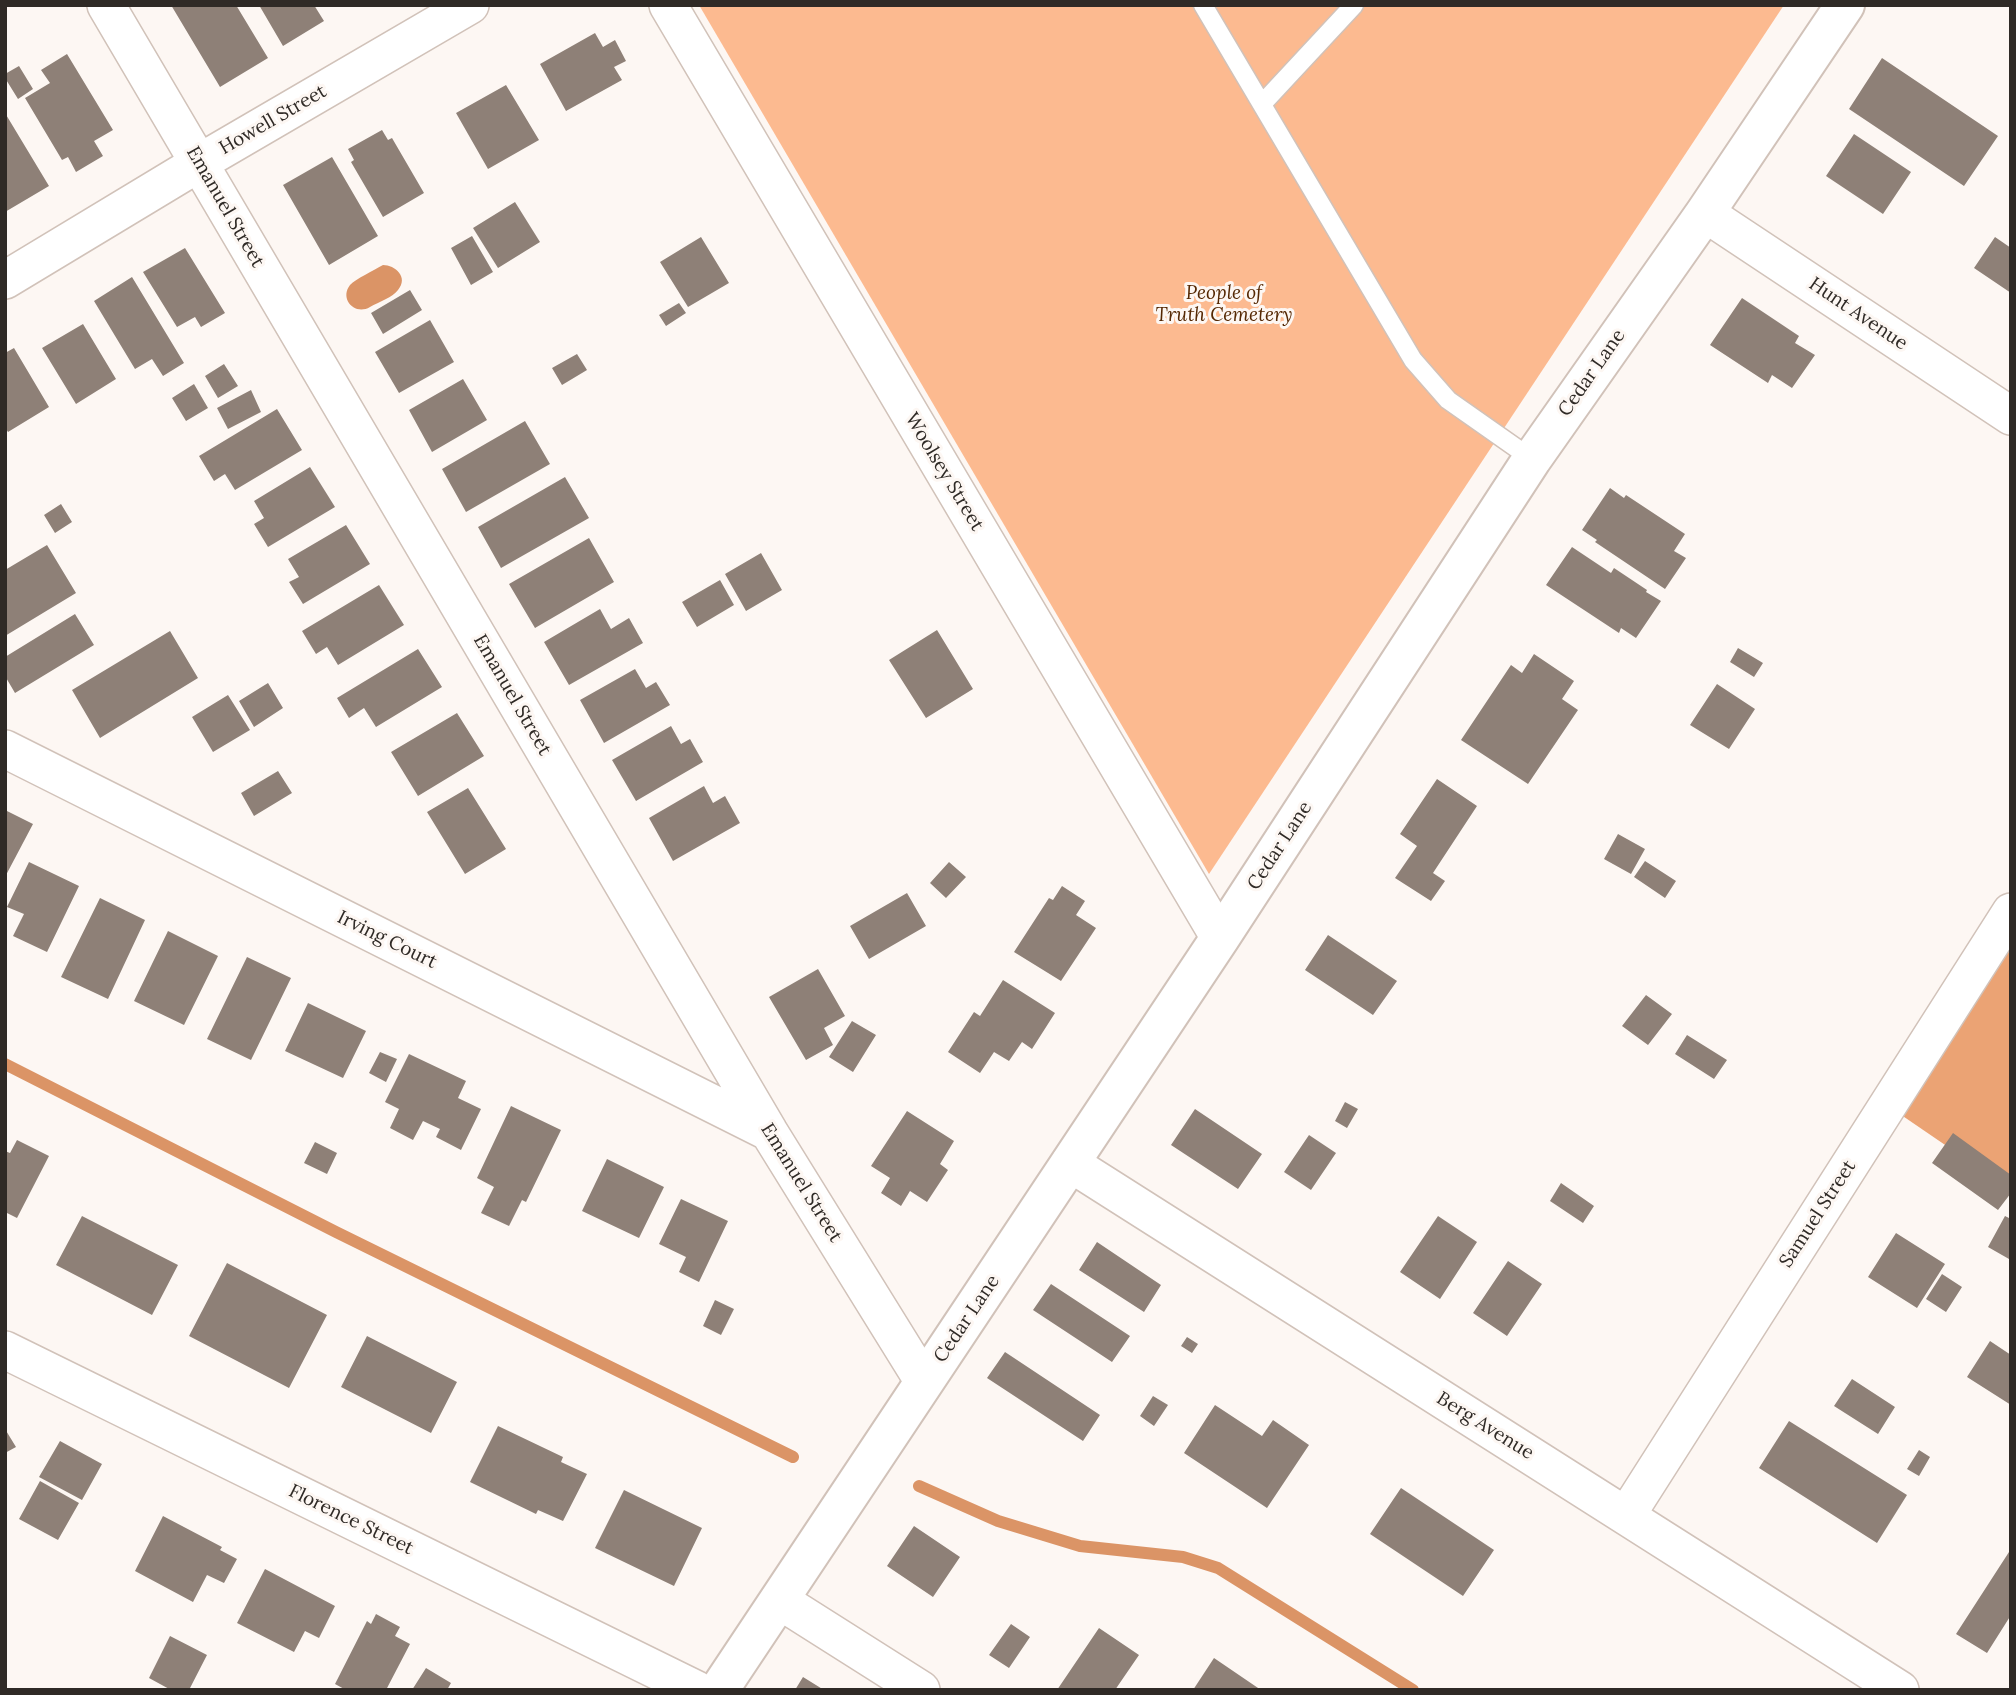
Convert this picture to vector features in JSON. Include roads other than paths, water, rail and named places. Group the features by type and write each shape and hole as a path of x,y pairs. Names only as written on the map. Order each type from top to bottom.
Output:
{"street":[{"name":"Emanuel Street","path":"106,5 769,1132 924,1382"},
{"name":"Howell Street","path":"5,280 470,5"},
{"name":"Woolsey Street","path":"668,5 1220,938"},
{"name":"Cedar Lane","path":"719,1690 1220,938 1532,459 1705,212 1845,5"},
{"name":"Hunt Avenue","path":"1705,212 2011,416"},
{"name":"Irving Court","path":"5,749 769,1132"},
{"name":"Samuel Street","path":"1626,1516 2011,912"},
{"name":"Berg Avenue","path":"1070,1163 1899,1690"},
{"name":"Florence Street","path":"5,1350 697,1690"},
{"path":"779,1600 921,1690"}],"lane":[{"path":"1203,5 1413,359 1448,400 1532,459"},
{"path":"1262,103 1353,5"}],"waterway":[{"path":"5,1064 336,1232 793,1457"},
{"path":"919,1486 998,1521 1080,1546 1183,1557 1218,1568 1413,1690"}],"park label":[{"name":"People of Truth Cemetery","path":"1224,305"}]}
